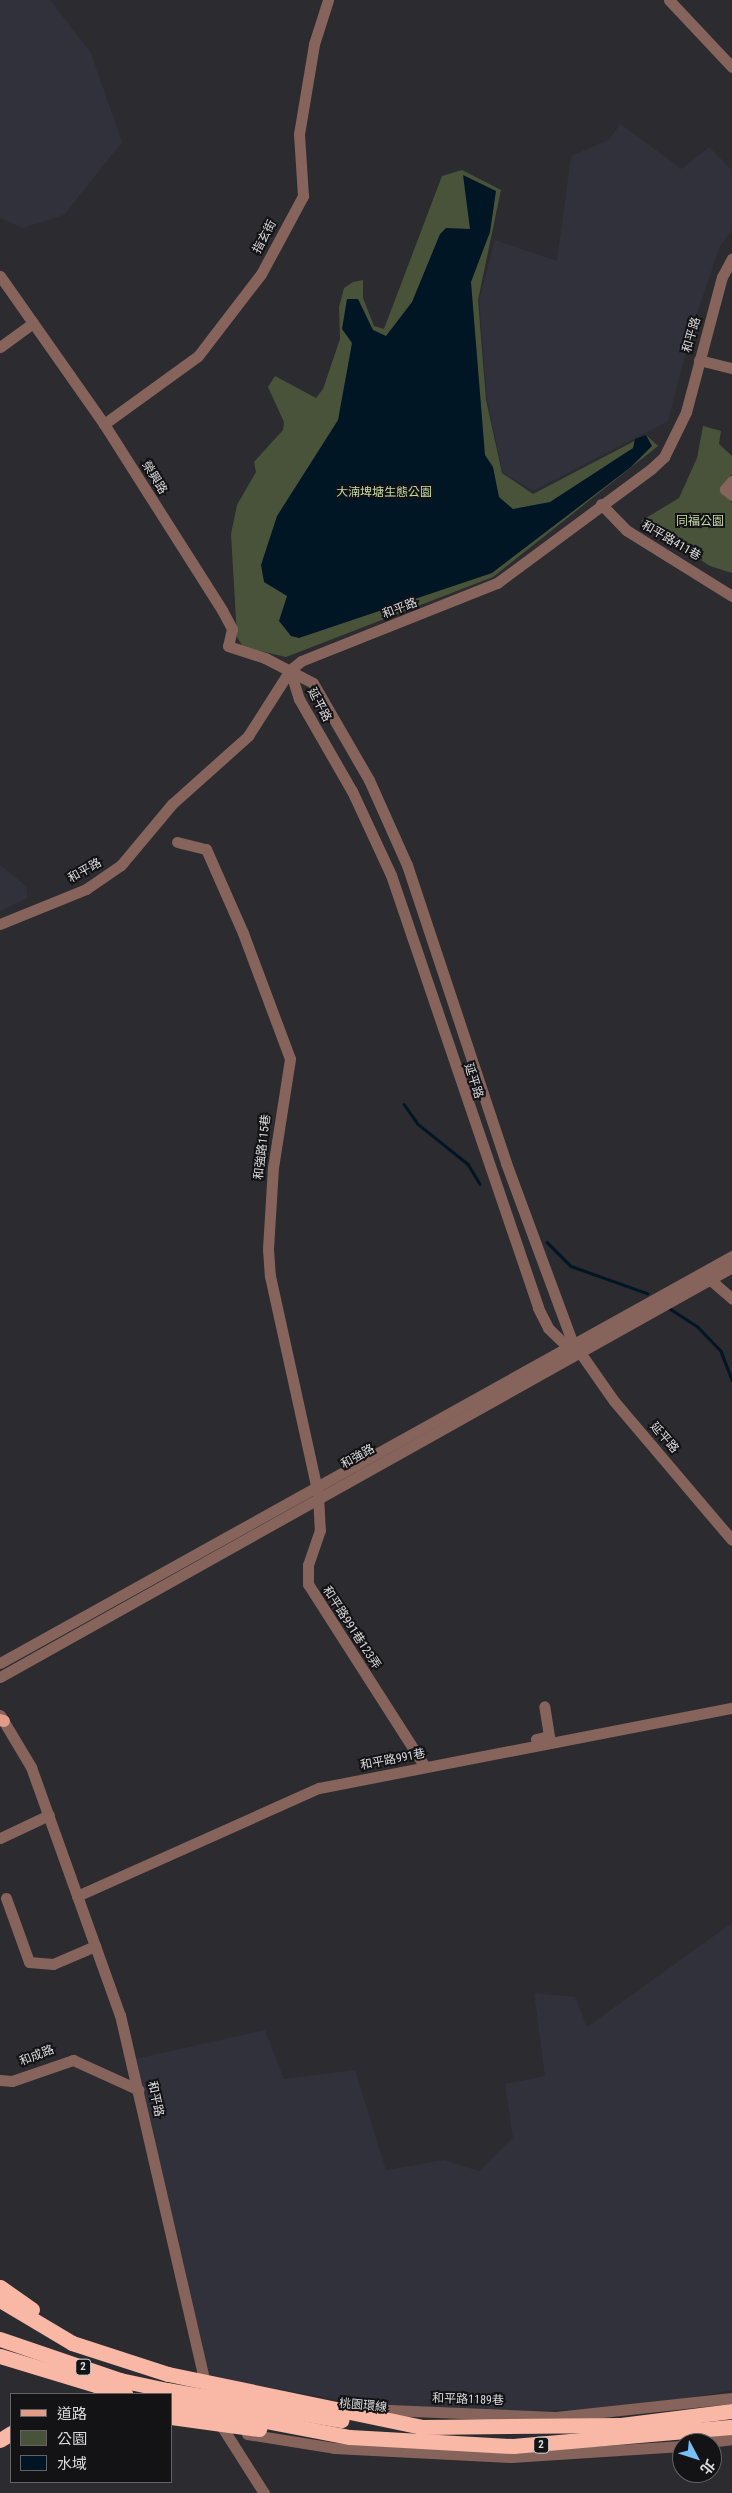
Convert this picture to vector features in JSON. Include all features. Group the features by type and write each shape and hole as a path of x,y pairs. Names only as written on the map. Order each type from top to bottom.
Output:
{"highway":[{"path":"0,2287 54,2323 125,2361"},
{"path":"0,2300 72,2343 168,2374 422,2426"},
{"name":"桃園環線","path":"0,2339 157,2393"},
{"name":"2","path":"0,2356 122,2393"},
{"name":"桃園環線","path":"172,2397 264,2410 422,2426 621,2425 732,2411"},
{"name":"桃園環線","path":"172,2398 350,2437 513,2446 732,2427"},
{"path":"172,2417 350,2437"}],"street":[{"name":"指玄街","path":"104,424 198,356 260,274 303,196 299,134 314,44 328,0"},
{"path":"669,0 732,67"},
{"name":"和平路","path":"0,924 86,889 121,865 172,804 248,736 290,670 301,662 497,583 664,457 686,412 699,360 732,258"},
{"name":"榮興路","path":"0,276 104,424 222,610 232,629 228,646 290,670"},
{"path":"0,347 33,323"},
{"path":"699,360 732,368"},
{"path":"732,481 725,489 732,495"},
{"name":"和平路411巷","path":"601,504 626,530 732,596"},
{"name":"延平路","path":"290,670 314,683 391,826 571,1346"},
{"name":"延平路","path":"290,670 299,699 352,791 391,875 532,1292 548,1328 571,1346 732,1540"},
{"name":"和強路115巷","path":"177,842 206,849 243,933 290,1059 273,1167 270,1276 317,1490"},
{"name":"和強路","path":"706,1276 732,1256"},
{"name":"和強路","path":"0,1663 317,1490 571,1346 706,1276 732,1267"},
{"path":"706,1276 732,1299"},
{"name":"和強路","path":"0,1677 317,1490"},
{"name":"和平路991巷123弄","path":"317,1490 320,1530 308,1565 313,1596 425,1767"},
{"path":"527,1740 549,1736 544,1706"},
{"name":"和平路991巷","path":"77,1896 320,1788 732,1708"},
{"name":"和平路","path":"1,1719 27,1759 49,1815 120,2015 139,2090 205,2384 221,2430 264,2493"},
{"path":"0,1838 49,1815"},
{"path":"6,1898 29,1962 54,1964 96,1946"},
{"name":"和成路","path":"0,2080 12,2081 73,2060 139,2090"},
{"name":"和平路1189巷","path":"205,2384 369,2410 556,2418 732,2398"},
{"path":"221,2430 334,2448 511,2457 672,2447"}],"shaded area":[{"path":"0,0 50,0 91,53 122,142 64,215 23,228 0,218"},
{"path":"620,124 682,169 709,147 732,170 732,230 720,246 692,328 668,421 533,491 503,473 487,399 479,300 495,240 557,261 571,156 609,140"},
{"path":"0,865 26,886 28,898 0,911"},
{"path":"732,1923 732,2390 629,2409 411,2413 207,2376 135,2059 265,2030 284,2079 355,2070 386,2170 444,2160 479,2171 513,2138 505,2084 545,2076 534,1993 575,1997 587,2027"}],"green space":[{"name":"大湳埤塘生態公園","path":"462,170 501,190 478,300 486,400 502,473 533,494 646,435 658,446 493,577 286,657 243,647 237,637 231,534 237,505 256,472 254,462 283,430 284,422 268,387 275,376 316,398 323,389 340,339 339,307 344,288 353,282 363,280 363,298 374,326 384,329 442,176"},
{"name":"同福公園","path":"703,426 721,431 719,444 732,456 732,474 722,489 732,503 732,573 710,566 641,521 679,498 697,458"}],"water":[{"name":"大湳埤塘生態公園","path":"463,175 496,191 490,232 471,282 485,455 493,467 499,497 513,509 550,502 633,448 635,439 646,435 652,446 631,467 492,573 299,638 291,636 279,621 287,596 264,582 261,565 277,516 338,420 352,343 342,329 347,299 358,299 373,330 386,336 412,302 440,234 446,228 470,229"}],"waterway":[{"path":"404,1104 418,1124 468,1164 480,1184"},
{"path":"547,1242 571,1266 647,1293"},
{"path":"669,1308 698,1327 721,1351 732,1380"}]}
